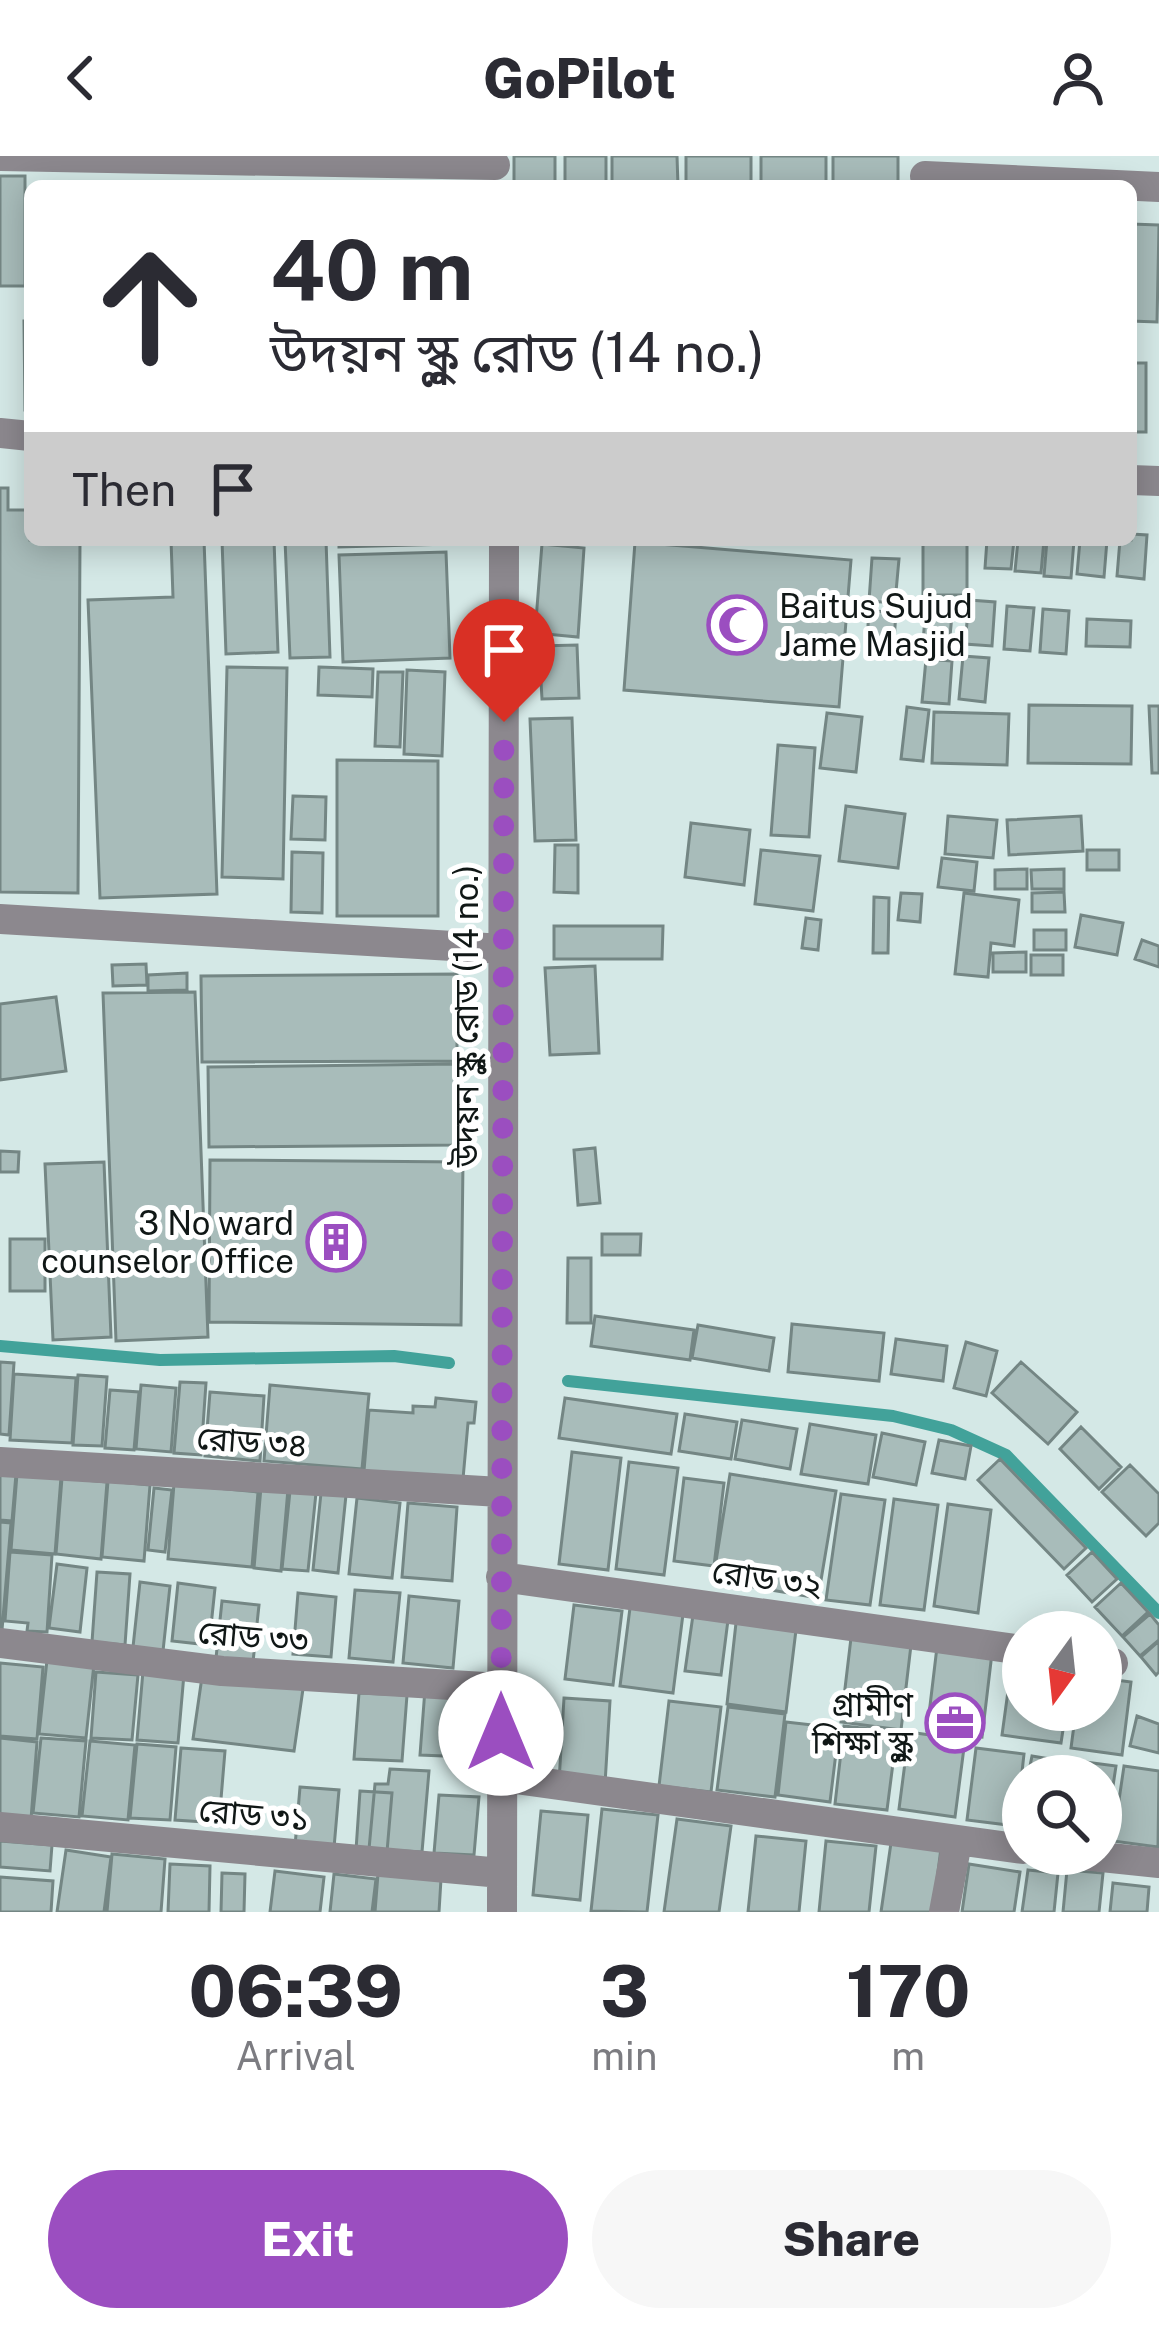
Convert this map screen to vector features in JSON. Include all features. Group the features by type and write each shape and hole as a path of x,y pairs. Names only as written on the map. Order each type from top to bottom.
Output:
{"street":[{"path":"0,157 495,169"},
{"path":"924,173 1042,180"},
{"name":"উদয়ন স্কুল রোড (14 no.)","path":"502,1912 504,546"},
{"path":"0,919 502,949"},
{"name":"রোড ৩৪","path":"0,1462 500,1492"},
{"name":"রোড ৩২","path":"500,1577 1002,1647"},
{"name":"রোড ৩৩","path":"0,1643 222,1671 501,1688"},
{"path":"501,1778 1002,1847"},
{"name":"রোড ৩১","path":"0,1827 502,1874"},
{"path":"944,1912 957,1842"},
{"path":"1122,1859 1159,1863"}],"building":[{"path":"514,156 555,156 555,180 514,180"},
{"path":"565,156 606,156 606,180 565,180"},
{"path":"612,156 677,156 678,180 612,180"},
{"path":"686,156 751,156 751,180 686,180"},
{"path":"761,156 826,156 826,180 761,180"},
{"path":"833,156 898,156 898,180 833,180"},
{"path":"0,176 25,176 24,286 0,286"},
{"path":"1137,224 1159,225 1157,322 1137,321"},
{"path":"1137,363 1146,363 1146,432 1137,432"},
{"path":"0,488 8,488 8,510 24,510 24,546 80,546 78,893 0,892"},
{"path":"1137,534 1147,535 1144,579 1117,576 1120,546 1137,546"},
{"path":"171,546 204,546 217,894 100,898 88,600 173,597"},
{"path":"222,546 274,546 278,652 226,654"},
{"path":"285,546 326,546 330,657 290,658"},
{"path":"542,546 584,548 578,637 535,633"},
{"name":"Baitus Sujud Jame Masjid","path":"635,546 851,560 839,707 624,690"},
{"path":"923,546 967,546 967,595 923,595"},
{"path":"987,546 1013,546 1011,569 985,568"},
{"path":"1017,546 1043,546 1041,573 1015,571"},
{"path":"1046,546 1074,546 1071,578 1044,576"},
{"path":"1079,546 1107,546 1104,577 1077,574"},
{"path":"446,552 450,658 343,662 339,555"},
{"path":"872,558 899,559 895,603 869,601"},
{"path":"969,600 995,602 992,646 965,644"},
{"path":"926,601 953,604 949,647 923,644"},
{"path":"1007,606 1034,608 1030,651 1004,649"},
{"path":"1043,609 1069,611 1066,654 1040,652"},
{"path":"869,611 896,612 893,656 866,654"},
{"path":"1087,619 1131,621 1130,647 1086,646"},
{"path":"577,645 579,698 542,699 539,646"},
{"path":"963,656 989,658 985,702 959,699"},
{"path":"926,659 952,661 949,704 922,702"},
{"path":"227,667 287,668 283,879 222,877"},
{"path":"319,667 373,669 372,697 318,695"},
{"path":"407,670 445,672 442,756 404,754"},
{"path":"378,672 403,672 400,747 375,746"},
{"path":"1029,705 1132,706 1131,764 1028,763"},
{"path":"1149,706 1159,706 1159,773 1152,773"},
{"path":"907,707 929,710 923,761 901,759"},
{"path":"934,712 1009,714 1007,765 932,763"},
{"path":"827,713 862,717 856,772 820,768"},
{"path":"572,718 576,840 535,841 530,719"},
{"path":"778,745 815,748 809,837 771,835"},
{"path":"337,760 438,761 438,916 337,916"},
{"path":"293,796 326,797 325,840 291,839"},
{"path":"846,806 905,814 898,868 839,861"},
{"path":"948,816 997,820 993,858 945,854"},
{"path":"1081,816 1083,851 1009,855 1007,820"},
{"path":"691,823 750,830 744,885 685,877"},
{"path":"555,845 578,845 578,893 554,892"},
{"path":"761,850 820,856 813,911 755,904"},
{"path":"1087,850 1119,850 1119,870 1087,870"},
{"path":"292,852 323,853 322,913 291,912"},
{"path":"942,858 977,862 974,891 938,887"},
{"path":"1027,869 1027,889 995,889 995,870"},
{"path":"1064,869 1064,889 1032,889 1031,870"},
{"path":"1064,892 1065,912 1032,912 1032,893"},
{"path":"901,893 922,894 920,922 898,920"},
{"path":"964,893 1019,900 1014,946 991,943 988,977 955,974"},
{"path":"874,897 889,898 888,953 873,953"},
{"path":"1081,915 1123,923 1117,955 1075,947"},
{"path":"806,918 821,920 818,950 802,948"},
{"path":"554,926 663,926 662,959 554,959"},
{"path":"1034,930 1066,930 1066,950 1034,950"},
{"path":"1142,940 1159,946 1159,967 1135,959"},
{"path":"1026,952 1026,972 993,972 993,953"},
{"path":"1031,955 1063,955 1063,975 1031,975"},
{"path":"146,964 147,985 113,986 112,965"},
{"path":"595,966 599,1053 550,1055 545,968"},
{"path":"187,973 187,990 148,991 148,975"},
{"path":"457,974 457,1061 202,1062 201,976"},
{"path":"195,992 208,1337 116,1341 103,993"},
{"path":"56,997 66,1071 0,1080 0,1004"},
{"path":"457,1064 457,1145 209,1147 208,1067"},
{"path":"595,1148 600,1203 578,1205 574,1150"},
{"path":"0,1151 19,1152 18,1172 0,1172"},
{"name":"3 No ward counselor Office","path":"210,1160 463,1162 461,1325 209,1322"},
{"path":"104,1162 111,1337 53,1340 45,1164"},
{"path":"602,1234 641,1234 640,1255 602,1255"},
{"path":"10,1239 45,1239 45,1291 10,1291"},
{"path":"568,1258 591,1258 591,1323 567,1323"},
{"path":"595,1316 694,1330 690,1360 591,1346"},
{"path":"792,1324 884,1333 879,1381 788,1372"},
{"path":"698,1325 774,1338 769,1371 692,1358"},
{"path":"896,1339 947,1346 943,1381 891,1374"},
{"path":"966,1342 997,1351 986,1396 954,1388"},
{"path":"0,1362 14,1363 9,1435 0,1434"},
{"path":"1021,1362 1077,1412 1048,1444 992,1393"},
{"path":"14,1374 76,1378 72,1443 10,1440"},
{"path":"78,1375 107,1377 102,1446 73,1445"},
{"path":"180,1382 206,1383 201,1455 174,1453"},
{"path":"141,1385 176,1388 171,1452 136,1449"},
{"path":"270,1385 369,1394 362,1469 264,1461"},
{"path":"110,1390 139,1392 134,1450 105,1448"},
{"path":"210,1392 264,1396 260,1461 205,1456"},
{"path":"436,1398 476,1402 474,1423 468,1423 463,1479 364,1471 369,1410 413,1413 413,1406 435,1407"},
{"path":"565,1398 677,1414 671,1454 559,1438"},
{"path":"685,1414 737,1422 731,1459 679,1451"},
{"path":"742,1420 797,1429 790,1469 735,1459"},
{"path":"810,1424 876,1435 868,1484 801,1474"},
{"path":"1081,1427 1121,1467 1099,1489 1060,1449"},
{"path":"882,1433 925,1442 916,1485 873,1477"},
{"path":"939,1440 971,1446 965,1479 932,1473"},
{"path":"572,1452 621,1458 608,1570 559,1564"},
{"path":"1000,1459 1086,1548 1064,1569 978,1480"},
{"path":"629,1462 678,1468 664,1575 616,1569"},
{"path":"1130,1465 1159,1494 1159,1523 1146,1536 1102,1492"},
{"path":"0,1472 16,1474 12,1521 0,1520"},
{"path":"17,1474 61,1477 55,1554 11,1550"},
{"path":"730,1474 836,1491 818,1598 713,1580"},
{"path":"62,1478 107,1482 101,1559 56,1554"},
{"path":"684,1478 724,1483 714,1566 674,1561"},
{"path":"108,1481 150,1485 144,1561 102,1557"},
{"path":"174,1484 258,1492 252,1567 168,1559"},
{"path":"261,1487 288,1489 281,1571 254,1568"},
{"path":"154,1488 172,1490 165,1552 148,1550"},
{"path":"290,1491 316,1493 308,1571 282,1569"},
{"path":"321,1493 346,1495 338,1573 313,1570"},
{"path":"841,1494 885,1500 870,1605 826,1600"},
{"path":"357,1498 400,1503 392,1578 349,1574"},
{"path":"894,1499 938,1505 924,1610 880,1605"},
{"path":"408,1503 457,1507 452,1581 402,1577"},
{"path":"948,1504 991,1510 978,1613 934,1606"},
{"path":"0,1522 11,1523 2,1630 0,1629"},
{"path":"10,1552 52,1555 47,1632 27,1631 28,1623 5,1621"},
{"path":"1092,1552 1117,1579 1092,1602 1067,1575"},
{"path":"57,1564 87,1568 80,1632 49,1628"},
{"path":"97,1572 130,1574 125,1645 92,1642"},
{"path":"140,1582 170,1586 163,1651 133,1647"},
{"path":"178,1583 215,1588 209,1645 172,1641"},
{"path":"1121,1583 1148,1612 1122,1636 1122,1611 1095,1607"},
{"path":"355,1590 400,1593 393,1662 349,1658"},
{"path":"298,1593 336,1597 331,1657 293,1654"},
{"path":"409,1596 459,1601 453,1668 403,1663"},
{"path":"222,1601 259,1605 253,1662 216,1658"},
{"path":"574,1605 622,1611 613,1685 565,1679"},
{"path":"630,1608 683,1614 673,1693 620,1686"},
{"path":"1150,1614 1159,1625 1159,1640 1140,1656 1123,1637"},
{"path":"693,1615 728,1620 721,1675 685,1671"},
{"path":"736,1623 796,1630 786,1712 727,1704"},
{"path":"851,1638 911,1645 901,1730 841,1722"},
{"path":"1159,1641 1159,1672 1156,1675 1141,1657"},
{"path":"937,1647 992,1653 982,1737 927,1731"},
{"path":"47,1660 94,1664 86,1738 39,1734"},
{"path":"0,1663 43,1667 37,1739 0,1736"},
{"path":"143,1671 184,1674 178,1743 137,1740"},
{"path":"96,1672 138,1675 132,1740 91,1738"},
{"path":"202,1677 303,1689 294,1751 193,1739"},
{"path":"1122,1681 1131,1682 1122,1755 1071,1748 1073,1731 1122,1731"},
{"path":"425,1689 474,1691 468,1757 420,1755"},
{"path":"359,1693 407,1695 402,1761 354,1759"},
{"path":"564,1698 610,1701 605,1784 559,1782"},
{"path":"669,1701 721,1707 711,1792 659,1786"},
{"path":"728,1707 785,1714 775,1797 717,1790"},
{"path":"1137,1716 1159,1724 1159,1753 1130,1746"},
{"path":"786,1722 839,1728 830,1802 778,1795"},
{"path":"844,1726 897,1732 887,1810 835,1804"},
{"path":"1003,1731 1063,1731 1061,1743 1002,1735"},
{"path":"909,1732 965,1740 955,1817 899,1809"},
{"path":"0,1738 37,1742 31,1819 0,1816"},
{"path":"41,1738 86,1741 79,1817 33,1813"},
{"path":"90,1741 135,1745 128,1820 82,1816"},
{"path":"137,1744 176,1747 170,1820 130,1818"},
{"path":"181,1748 225,1751 219,1823 175,1820"},
{"path":"976,1748 1024,1754 1002,1755 1002,1824 967,1820"},
{"path":"1124,1766 1159,1771 1158,1847 1122,1842"},
{"path":"390,1769 429,1771 422,1852 369,1849 375,1784 388,1784"},
{"path":"300,1787 339,1790 334,1848 295,1846"},
{"path":"360,1791 392,1793 387,1852 356,1850"},
{"path":"439,1795 479,1797 474,1855 434,1853"},
{"path":"602,1809 658,1815 647,1912 591,1911"},
{"path":"541,1811 588,1815 580,1900 533,1895"},
{"path":"677,1819 731,1826 719,1912 664,1912"},
{"path":"756,1836 806,1841 799,1912 748,1912"},
{"path":"0,1841 52,1845 50,1871 0,1867"},
{"path":"826,1841 876,1846 869,1912 819,1912"},
{"path":"891,1843 941,1848 933,1912 881,1912"},
{"path":"66,1850 111,1857 104,1912 57,1912"},
{"path":"112,1854 165,1859 161,1912 107,1912"},
{"path":"170,1864 210,1866 209,1912 168,1912"},
{"path":"969,1864 1002,1869 1002,1875 1020,1875 1014,1912 962,1912"},
{"path":"275,1871 324,1877 320,1912 270,1912"},
{"path":"222,1873 245,1874 244,1912 221,1912"},
{"path":"334,1874 376,1879 372,1912 330,1912"},
{"path":"378,1874 441,1879 439,1912 375,1912"},
{"path":"1027,1875 1058,1875 1054,1912 1022,1912"},
{"path":"1067,1875 1103,1875 1099,1912 1063,1912"},
{"path":"0,1877 53,1881 51,1912 0,1912"},
{"path":"1113,1883 1149,1887 1147,1912 1110,1912"}],"waterway":[{"path":"0,1346 160,1360 394,1356 449,1363"},
{"path":"568,1381 893,1416 951,1430 1006,1455 1159,1613"}],"place":[{"name":"Baitus Sujud Jame Masjid","path":"737,625"},
{"name":"3 No ward counselor Office","path":"336,1242"},
{"name":"গ্রামীণ শিক্ষা স্কুল","path":"955,1723"}],"route":[{"path":"501,1733 504,722"}]}
